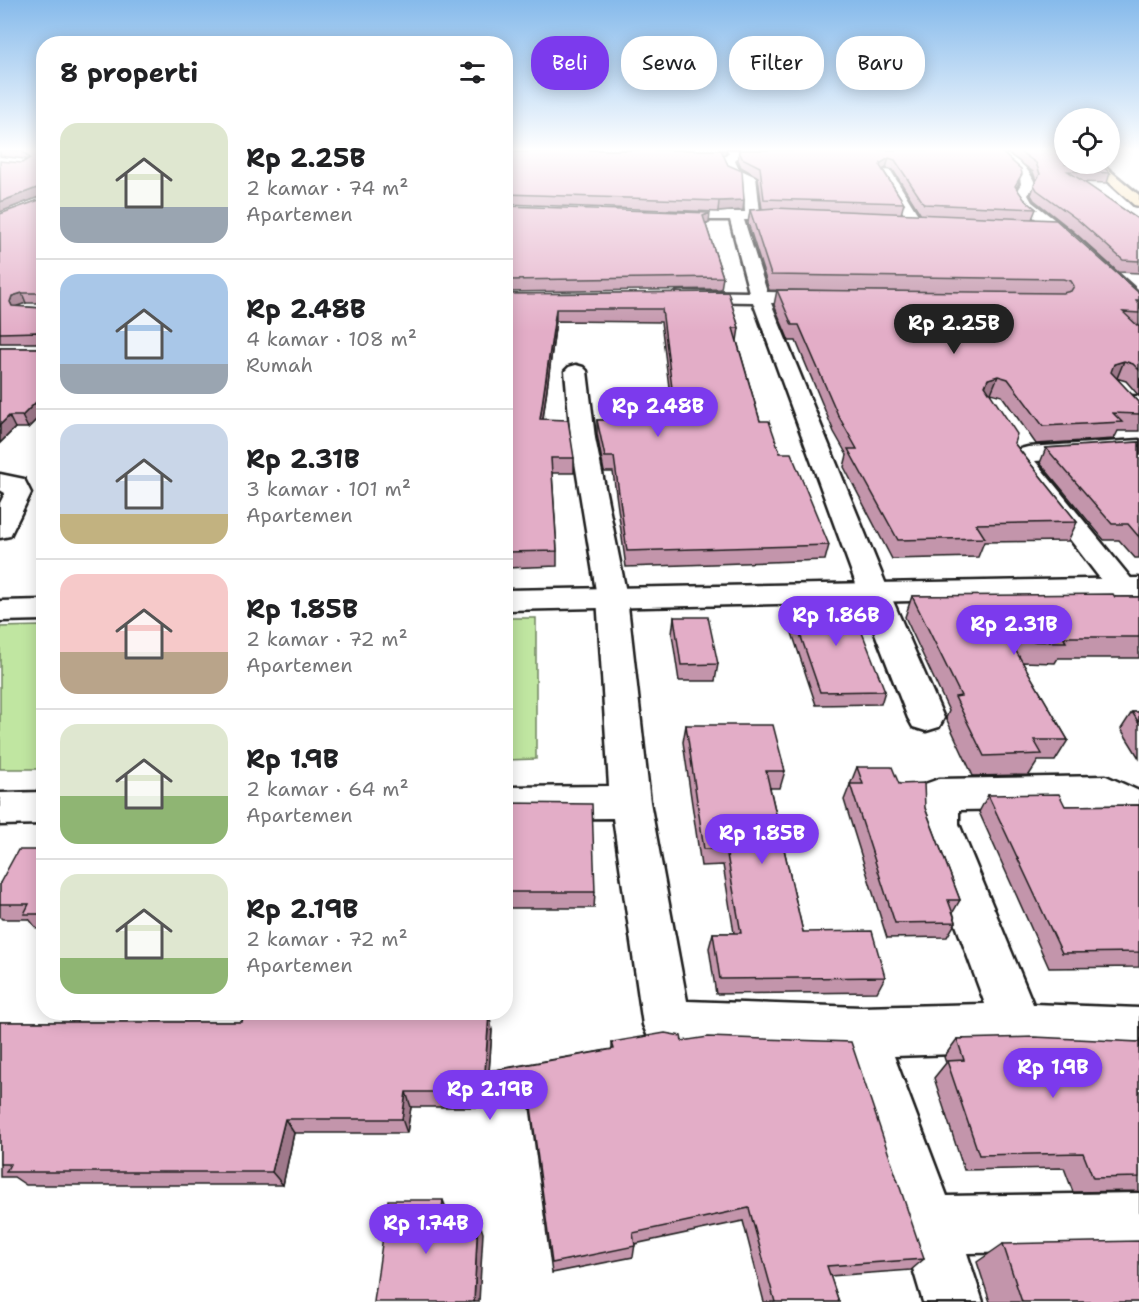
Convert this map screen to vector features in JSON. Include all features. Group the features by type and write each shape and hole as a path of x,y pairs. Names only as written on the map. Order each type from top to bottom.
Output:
{"street":[{"path":"745,211 760,297 874,592 926,718"},
{"path":"891,220 921,221 913,211"},
{"path":"1036,211 1139,303"},
{"path":"645,215 808,217"},
{"path":"1031,226 1054,227"},
{"path":"665,297 843,298"},
{"path":"576,371 583,438 612,597 630,802 668,1025 861,1032 1018,1028 1139,1033"},
{"path":"1139,387 1116,387 1139,412"},
{"path":"1131,587 1021,460 1022,446 1139,447"},
{"path":"0,483 15,485 18,493 0,530"},
{"path":"513,600 1131,587"},
{"path":"0,610 36,610"},
{"path":"1018,1028 939,824 939,795 1106,792 1139,809"},
{"path":"513,803 630,802"},
{"path":"0,809 36,808"},
{"path":"861,1032 929,1225 953,1302"},
{"path":"929,1225 1139,1222"}],"green space":[{"path":"513,618 536,618 536,759 513,760"},
{"path":"36,626 36,769 0,769 0,627"}],"building":[{"path":"9,211 36,211 36,293 12,296 10,302 12,306 36,308 36,332 0,333 0,214"},
{"path":"513,211 710,213 703,216 723,277 513,280"},
{"path":"750,211 840,211 1056,220 1139,293 1139,300 1136,300 1139,303 1139,313 1123,312 1139,327 1139,370 1133,364 1124,361 1114,364 1111,372 1139,402 1139,414 1113,413 1122,422 1043,426 1008,379 998,376 988,379 985,386 1017,434 1014,443 1077,522 976,524 985,538 898,540 848,449 857,449 838,415 799,325 792,325 777,290 1063,293 1071,291 1074,286 1071,281 1063,279 771,275"},
{"path":"1065,211 1126,211 1139,220 1139,261 1123,260"},
{"path":"728,292 739,328 733,328 760,421 769,421 780,453 791,453 829,545 627,551 614,457 605,457 597,420 676,420 662,309 556,309 540,419 568,420 574,458 551,458 557,551 513,552 513,294"},
{"path":"0,348 36,348 36,402 22,416 9,416 0,425"},
{"path":"1139,442 1139,537 1128,524 1112,524 1046,448"},
{"path":"1113,594 1115,597 1139,597 1139,637 1063,637 1066,642 1010,641 1068,740 1034,740 1042,754 984,756 955,697 961,696 912,596"},
{"path":"789,602 850,602 885,691 820,692"},
{"path":"674,617 708,617 718,664 681,665"},
{"path":"1132,712 1139,712 1139,723"},
{"path":"686,725 773,725 785,771 766,771 803,932 872,931 885,977 720,979 713,933 741,933 726,849 704,849"},
{"path":"857,767 892,767 899,784 924,783 925,808 960,900 948,900 956,922 895,923 850,784 863,784"},
{"path":"1059,794 1065,806 1139,805 1139,952 1062,953 988,795"},
{"path":"513,803 592,804 595,892 513,892"},
{"path":"18,850 36,850 36,914 24,914 29,904 0,904 0,883"},
{"path":"242,1020 489,1020 485,1072 614,1049 612,1042 665,1033 681,1036 682,1041 708,1037 851,1042 924,1259 827,1266 839,1302 775,1302 749,1208 633,1233 635,1246 552,1263 529,1092 406,1092 402,1119 285,1119 272,1172 6,1172 10,1164 0,1164 0,1022 242,1022"},
{"path":"1034,1037 1139,1042 1139,1177 1093,1178 1083,1153 979,1155 947,1061 964,1060 957,1039"},
{"path":"388,1200 443,1200 441,1217 478,1217 474,1302 374,1302"},
{"path":"1139,1241 1139,1302 1022,1302 1003,1244"}]}
